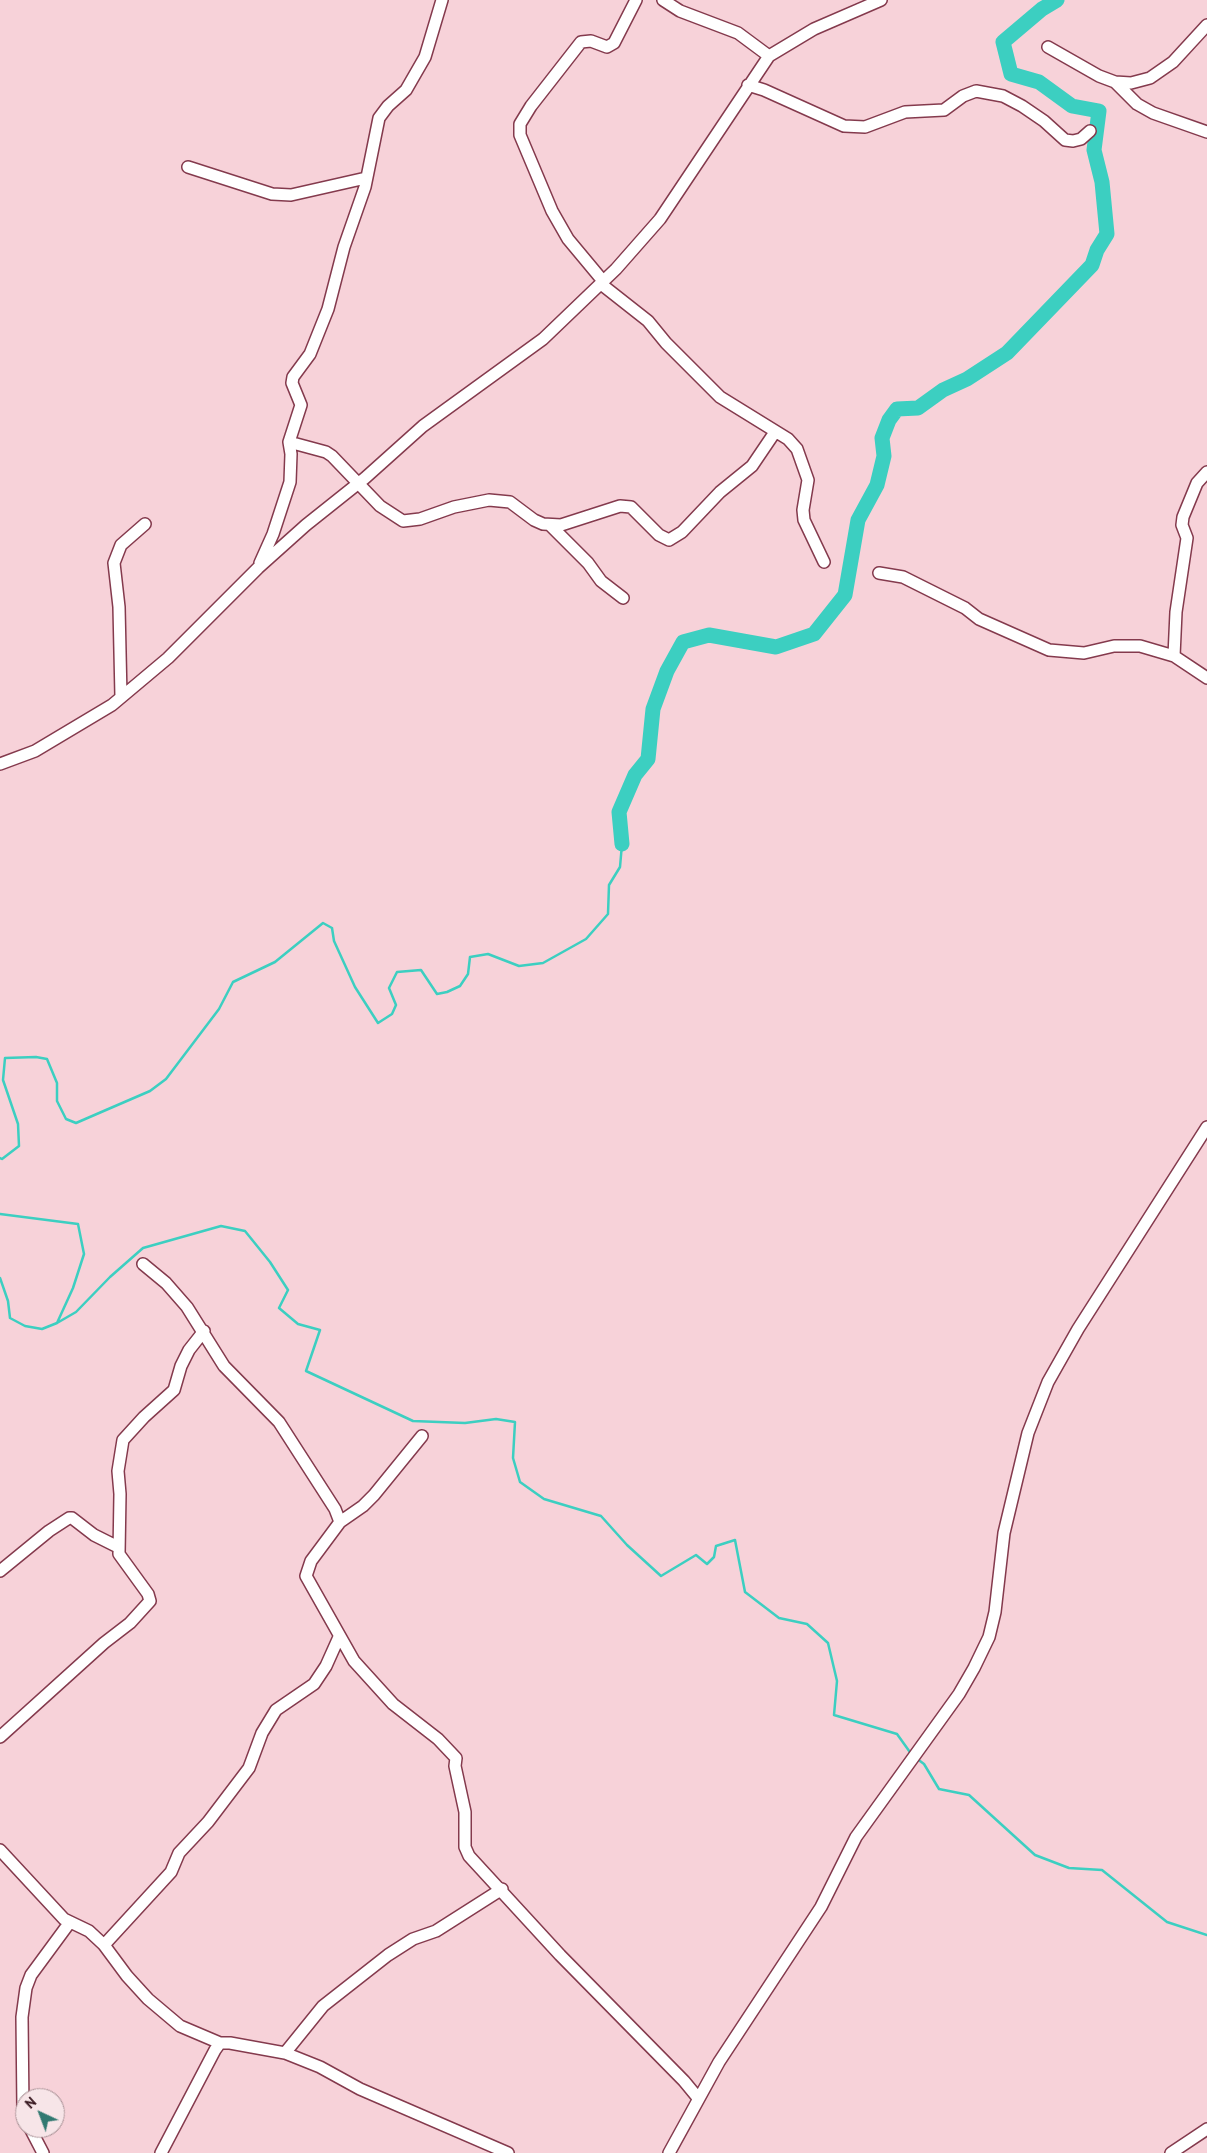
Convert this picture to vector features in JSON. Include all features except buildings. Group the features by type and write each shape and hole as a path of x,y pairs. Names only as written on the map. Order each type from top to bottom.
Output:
{"street":[{"path":"258,568 273,534 288,489 291,454 289,442 301,405 292,383 293,377 310,354 328,309 344,247 366,178 379,118 388,106 406,90 426,57 442,0"},
{"path":"636,0 614,44 607,47 591,41 581,42 531,106 520,124 520,135 552,211 568,239 602,283 648,321 720,397 792,444 804,462 808,480 803,510 804,520 824,562"},
{"path":"662,0 680,10 738,33 769,56"},
{"path":"0,764 35,751 121,697 168,658 258,568 306,525 358,484 423,426 543,339 602,283 660,219 769,56 814,29 881,0"},
{"path":"1048,47 1080,67 1115,82 1131,83 1150,78 1173,62 1207,25"},
{"path":"1115,82 1137,104 1153,113 1207,132"},
{"path":"748,86 764,90 844,126 865,127 905,112 944,110 963,96 976,91 1003,96 1022,106 1044,121 1065,140 1081,139 1090,131"},
{"path":"188,167 272,194 291,195 366,178"},
{"path":"550,526 561,525 620,506 630,507 665,539 675,538 720,492 752,466 775,432"},
{"path":"289,442 326,452 380,506 403,521 420,519 454,506 489,500 510,502 534,520 550,526 588,563 601,581 623,598"},
{"path":"1174,656 1176,612 1187,538 1182,526 1183,517 1197,483 1207,472"},
{"path":"121,697 119,607 114,562 121,545 144,524"},
{"path":"879,573 903,577 964,608 979,619 1049,650 1084,653 1114,646 1140,646 1174,656 1207,678"},
{"path":"669,2153 698,2098 777,1971 821,1907 856,1838 959,1694 974,1668 988,1637 995,1612 1004,1533 1028,1433 1048,1382 1078,1330 1207,1127"},
{"path":"143,1264 166,1284 204,1331 224,1366 279,1422 336,1509 340,1522"},
{"path":"0,1737 148,1605 150,1601 148,1594 123,1562 118,1547 120,1503 118,1471 123,1440 144,1417 174,1390 181,1366 189,1350 204,1331"},
{"path":"422,1436 374,1496 340,1522 311,1561 306,1576 354,1661 393,1704 432,1734 456,1758 465,1812 465,1848 469,1856 502,1889 560,1955 684,2080 698,2098"},
{"path":"0,1571 68,1518 72,1518 94,1535 118,1547"},
{"path":"104,1945 171,1872 180,1853 208,1822 250,1768 262,1733 276,1710 314,1684 326,1666 339,1637"},
{"path":"0,1850 57,1912 70,1922 88,1931 104,1945 127,1976 148,1999 172,2020 192,2032 220,2043 253,2046 285,2053 320,2067 360,2089 508,2153"},
{"path":"285,2053 323,2006 388,1955 413,1939 436,1932 502,1889"},
{"path":"22,2088 22,2017 26,1988 31,1975 70,1922"},
{"path":"161,2153 220,2043"},
{"path":"1171,2153 1207,2129"},
{"path":"35,2138 43,2153"}],"waterway":[{"path":"622,844 619,812 635,775 648,759 653,709 667,671 683,642 709,635 776,647 814,634 845,595 858,520 877,485 884,456 882,438 889,420 897,409 918,408 943,390 967,379 1007,353 1092,265 1097,250 1107,234 1102,182 1094,150 1099,111 1072,106 1039,82 1011,74 1003,42 1042,9 1057,0"},
{"path":"0,1158 2,1159 19,1146 18,1124 3,1080 5,1058 36,1057 47,1059 57,1083 57,1101 66,1119 76,1123 150,1091 166,1079 219,1009 233,982 275,962 323,923 332,928 334,941 355,987 378,1023 392,1014 396,1005 389,988 397,972 421,970 437,994 460,986 468,974 470,957 488,954 519,966 543,963 586,939 608,914 609,885 620,867 622,844"},
{"path":"0,1214 78,1224 84,1254 73,1288 57,1323 42,1329 25,1326 10,1318 8,1301 0,1278"},
{"path":"57,1323 76,1312 110,1277 143,1248 221,1226 245,1231 270,1262 288,1290 279,1308 298,1324 320,1330 306,1371 413,1421 465,1423 496,1419 515,1422 513,1458 520,1482 544,1499 601,1516 627,1545 661,1576 696,1555 707,1564 714,1557 716,1546 735,1540 745,1592 779,1618 807,1624 828,1643 837,1681 834,1715 897,1734 912,1755"},
{"path":"916,1758 924,1764 939,1789 969,1795 1035,1855 1069,1868 1102,1870 1167,1922 1207,1935"}]}
